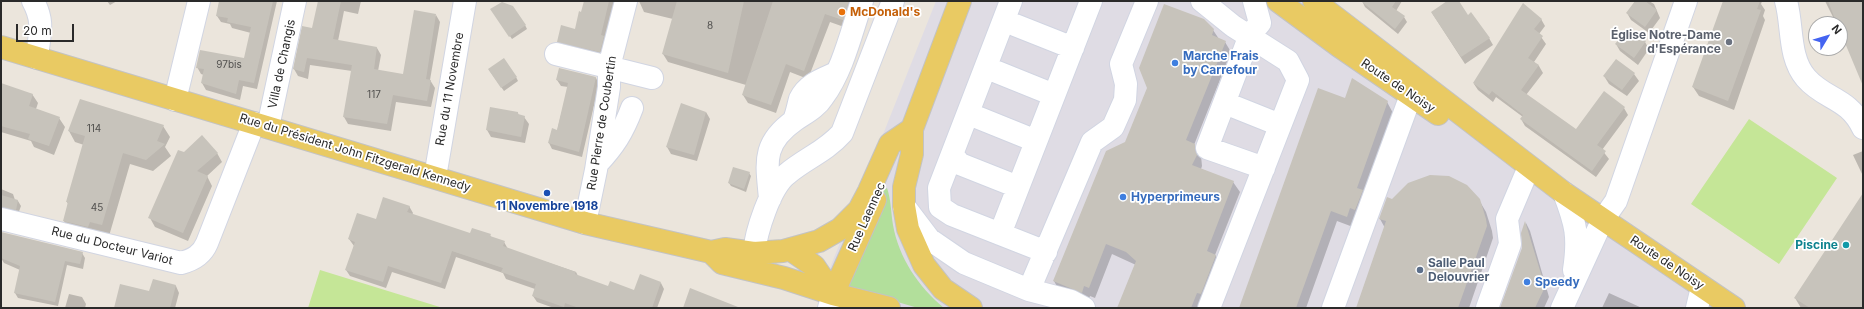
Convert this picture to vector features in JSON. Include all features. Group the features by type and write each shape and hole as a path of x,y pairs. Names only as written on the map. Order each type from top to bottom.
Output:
{"main road":[{"name":"Rue Laennec","path":"831,301 898,146 912,129 960,1"},
{"name":"Route de Noisy","path":"1314,1 1564,194 1602,221 1734,308"},
{"name":"Route de Noisy","path":"1278,2 1338,46 1412,95 1499,159 1526,164"},
{"name":"Rue du Président John Fitzgerald Kennedy","path":"1,47 585,222 711,252"},
{"name":"Rue Laennec","path":"912,129 912,154 904,187 904,206 908,230 924,265 943,289 971,308"},
{"name":"Rue Laennec","path":"711,252 725,249 754,253 791,250 819,242 840,228 859,210 890,144 912,129"},
{"path":"791,250 814,266 831,301"},
{"path":"711,252 722,263 784,278 831,301 889,308"}],"street":[{"path":"33,1 40,13 41,24 37,58"},
{"path":"175,100 199,1"},
{"name":"Villa de Changis","path":"261,125 295,1"},
{"name":"Rue du 11 Novembre","path":"435,177 465,1"},
{"name":"Rue Pierre de Coubertin","path":"585,222 597,164 609,87 609,67 626,1"},
{"path":"770,199 767,161 768,153 784,129 794,120 811,110 823,98 836,73 862,1"},
{"path":"754,253 755,240 770,199 786,174 832,145 842,133 893,1"},
{"path":"1011,1 939,188 940,207 952,215 1046,252"},
{"path":"1000,234 1090,1"},
{"path":"1029,290 1092,142 1113,127 1125,100 1126,84 1120,64 1147,1"},
{"path":"1202,1 1233,26 1250,35 1288,60 1298,80 1209,308"},
{"path":"1254,1 1260,23 1250,35 1207,148 1264,168"},
{"path":"1278,2 1299,5 1314,1"},
{"path":"1562,308 1602,221 1616,200 1686,1"},
{"path":"1786,1 1790,15 1794,57 1805,77 1816,88 1848,106 1859,119 1863,128"},
{"path":"1015,25 1073,48"},
{"path":"847,44 873,53"},
{"path":"556,54 652,78"},
{"path":"997,72 1054,95"},
{"path":"1333,308 1412,95"},
{"path":"1225,103 1280,124"},
{"path":"597,164 613,147 625,128 632,108"},
{"path":"979,118 1036,141"},
{"name":"Rue du Docteur Variot","path":"1,219 181,263 189,261 200,254 207,243 261,125"},
{"path":"952,154 960,164 1018,187"},
{"path":"1487,308 1510,244 1507,219 1526,164"},
{"path":"1564,194 1574,221 1577,248 1572,285"},
{"path":"904,206 929,239 964,263 1029,290 1071,301 1084,308"},
{"path":"1697,308 1702,287"}],"shaded area":[{"path":"936,1 1303,1 1733,308 829,308 822,288"}],"green space":[{"path":"1749,119 1837,178 1779,264 1691,204"},
{"path":"887,188 896,237 905,260 918,281 944,308 918,308 843,286 842,284 884,190"},
{"path":"320,270 443,308 308,308"}],"building":[{"path":"219,1 273,1 254,83 239,80 236,94 201,83 204,69 196,68 200,50 244,58 251,27 227,22 228,18 216,16"},
{"path":"318,1 341,1 333,39 377,47 374,69 403,74 414,10 436,14 426,79 431,80 427,101 393,95 387,124 343,117 352,65 307,58 304,72 293,69 302,26 312,28"},
{"path":"584,1 609,1 601,35 604,36 600,52 557,42 561,25 575,29 579,11 581,12"},
{"path":"677,1 744,1 728,73 662,54"},
{"path":"773,1 849,1 843,20 825,14 804,71 786,64 771,105 742,95"},
{"path":"1361,1 1396,1 1392,7 1405,16 1395,29"},
{"path":"1447,1 1459,1 1468,15 1471,12 1490,38 1461,57 1431,12"},
{"path":"1635,1 1645,1 1657,10 1645,27 1626,13"},
{"name":"Église Notre-Dame d'Espérance","path":"1723,1 1760,1 1757,9 1761,10 1728,101 1692,87"},
{"path":"1828,1 1863,1 1863,86 1848,50 1848,16 1834,16"},
{"path":"502,2 513,6 526,25 509,37 490,9"},
{"path":"1523,3 1542,19 1534,29 1543,36 1528,58 1539,65 1521,90 1576,129 1604,91 1625,107 1597,145 1606,151 1592,171 1520,119 1523,115 1492,91 1489,95 1473,83"},
{"path":"1164,4 1204,19 1214,29 1212,35 1226,41 1186,140 1195,144 1197,155 1192,165 1234,181 1207,251 1216,255 1201,294 1197,293 1191,308 1117,308 1136,261 1126,252 1106,244 1089,288 1084,286 1082,293 1053,281 1106,151 1125,142 1147,88 1139,68"},
{"path":"1628,28 1646,41 1634,58 1615,44"},
{"path":"504,58 517,77 501,88 488,69"},
{"path":"1616,59 1635,73 1622,90 1603,76"},
{"path":"559,68 596,77 579,152 548,143 552,128 557,130 568,83 556,80"},
{"path":"1352,78 1388,101 1357,188 1363,190 1355,210 1350,208 1347,217 1331,211 1296,308 1239,308 1318,88 1345,98"},
{"path":"1,83 33,94 29,106 60,117 49,146 28,139 30,134 1,126"},
{"path":"80,99 164,125 157,141 165,144 146,160 123,153 102,225 90,222 88,227 63,221 68,202 66,202 85,136 68,131"},
{"path":"681,103 706,112 694,155 666,147"},
{"path":"490,107 518,112 518,114 525,116 521,137 486,130"},
{"path":"202,135 218,153 197,171 208,176 183,233 148,218 178,150 184,152"},
{"path":"733,167 750,172 744,189 728,183"},
{"name":"Salle Paul Delouvrier","path":"1430,175 1449,176 1467,185 1480,199 1486,219 1487,226 1458,308 1356,308 1386,221 1379,219 1387,197 1392,199 1408,183"},
{"name":"Piscine","path":"1863,193 1863,308 1810,308 1794,298"},
{"path":"1,195 18,200 16,210 1,207"},
{"path":"383,197 410,206 407,212 470,233 472,228 491,234 490,236 505,241 503,246 576,272 575,274 608,286 610,281 634,290 640,274 661,282 652,308 579,308 565,303 564,307 532,296 536,284 501,272 503,268 452,251 441,283 388,266 383,282 345,270 355,242 348,239 357,213 376,219"},
{"path":"1525,221 1545,287 1535,308 1500,308 1522,248 1521,233"},
{"path":"1,232 83,252 80,264 65,261 55,302 14,293 20,266 1,258"},
{"path":"153,279 176,285 170,308 114,308 120,284 149,291"},
{"path":"690,288 738,307 683,308"}],"place":[{"name":"McDonald's","path":"842,12"},
{"name":"Église Notre-Dame d'Espérance","path":"1729,42"},
{"name":"Marche Frais by Carrefour","path":"1175,63"},
{"name":"11 Novembre 1918","path":"547,193"},
{"name":"Hyperprimeurs","path":"1123,197"},
{"name":"Piscine","path":"1846,245"},
{"name":"Salle Paul Delouvrier","path":"1420,270"},
{"name":"Speedy","path":"1527,282"}]}
